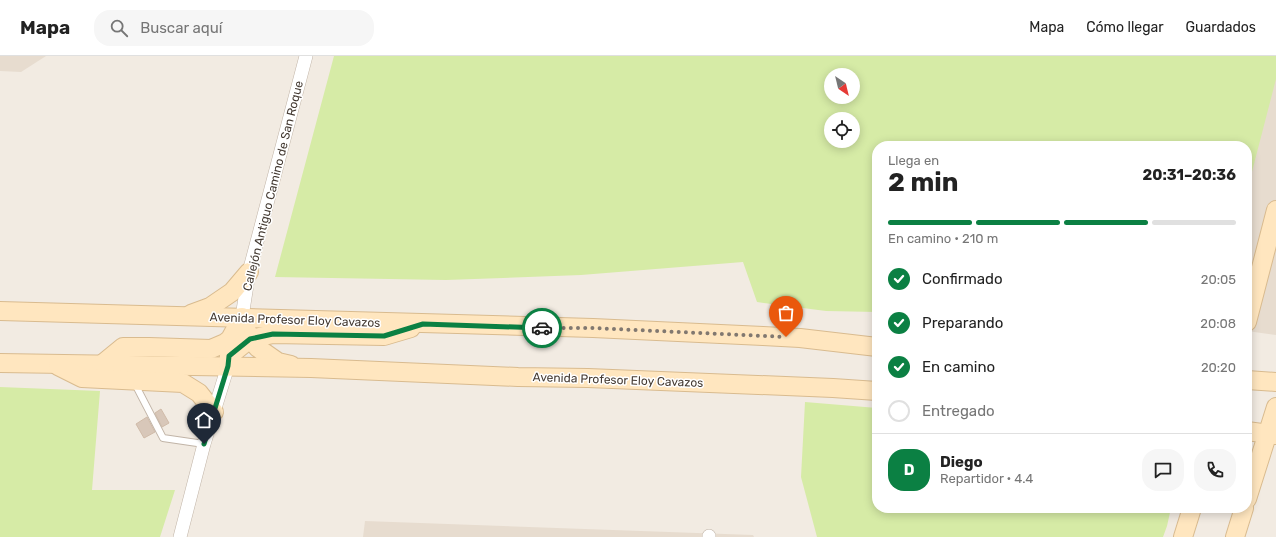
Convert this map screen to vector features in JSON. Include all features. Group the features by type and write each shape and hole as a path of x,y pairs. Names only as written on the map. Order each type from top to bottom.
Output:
{"main road":[{"path":"1252,303 1276,210"},
{"path":"186,316 210,307 232,292 249,272"},
{"name":"Avenida Profesor Eloy Cavazos","path":"0,311 593,328 800,338 872,346"},
{"path":"242,317 250,339 258,348 278,362 295,366"},
{"path":"102,365 123,347 211,349 225,343 230,339 242,317"},
{"path":"228,366 229,356 250,339 273,334 384,336 423,324"},
{"path":"291,334 282,341 280,354 295,366"},
{"name":"Avenida Profesor Eloy Cavazos","path":"0,363 295,366 518,377 619,379 872,391"},
{"path":"56,364 82,378 183,383 199,393 214,412"},
{"path":"1252,380 1276,382"},
{"path":"1252,486 1272,434 1276,407"},
{"path":"1252,432 1272,434"},
{"path":"1183,537 1190,513"},
{"path":"1235,537 1242,513"}],"street":[{"name":"Callejón Antiguo Camino de San Roque","path":"242,317 249,272 306,56"},
{"path":"180,537 204,444 228,366"}],"lane":[{"path":"133,381 162,438 204,444"}],"shaded area":[{"path":"0,56 46,56 21,72 0,71"},
{"path":"1276,56 1276,335 1252,332 1252,154"},
{"path":"365,521 753,535 754,537 363,537"}],"green space":[{"path":"334,56 1276,56 1276,79 1252,172 1252,141 872,141 872,312 826,311 757,302 743,262 581,275 446,280 275,277"},
{"path":"0,387 100,391 92,490 175,490 160,537 0,537"},
{"path":"805,402 872,408 872,513 1170,513 1163,537 817,537 801,477"}],"building":[{"path":"161,409 169,423 162,427 155,413"},
{"path":"147,417 155,432 144,438 136,424"}],"way so far":[{"path":"542,328 593,328 786,337"}],"route":[{"path":"204,444 228,366 229,356 250,339 273,334 384,336 423,324 542,328"}]}
